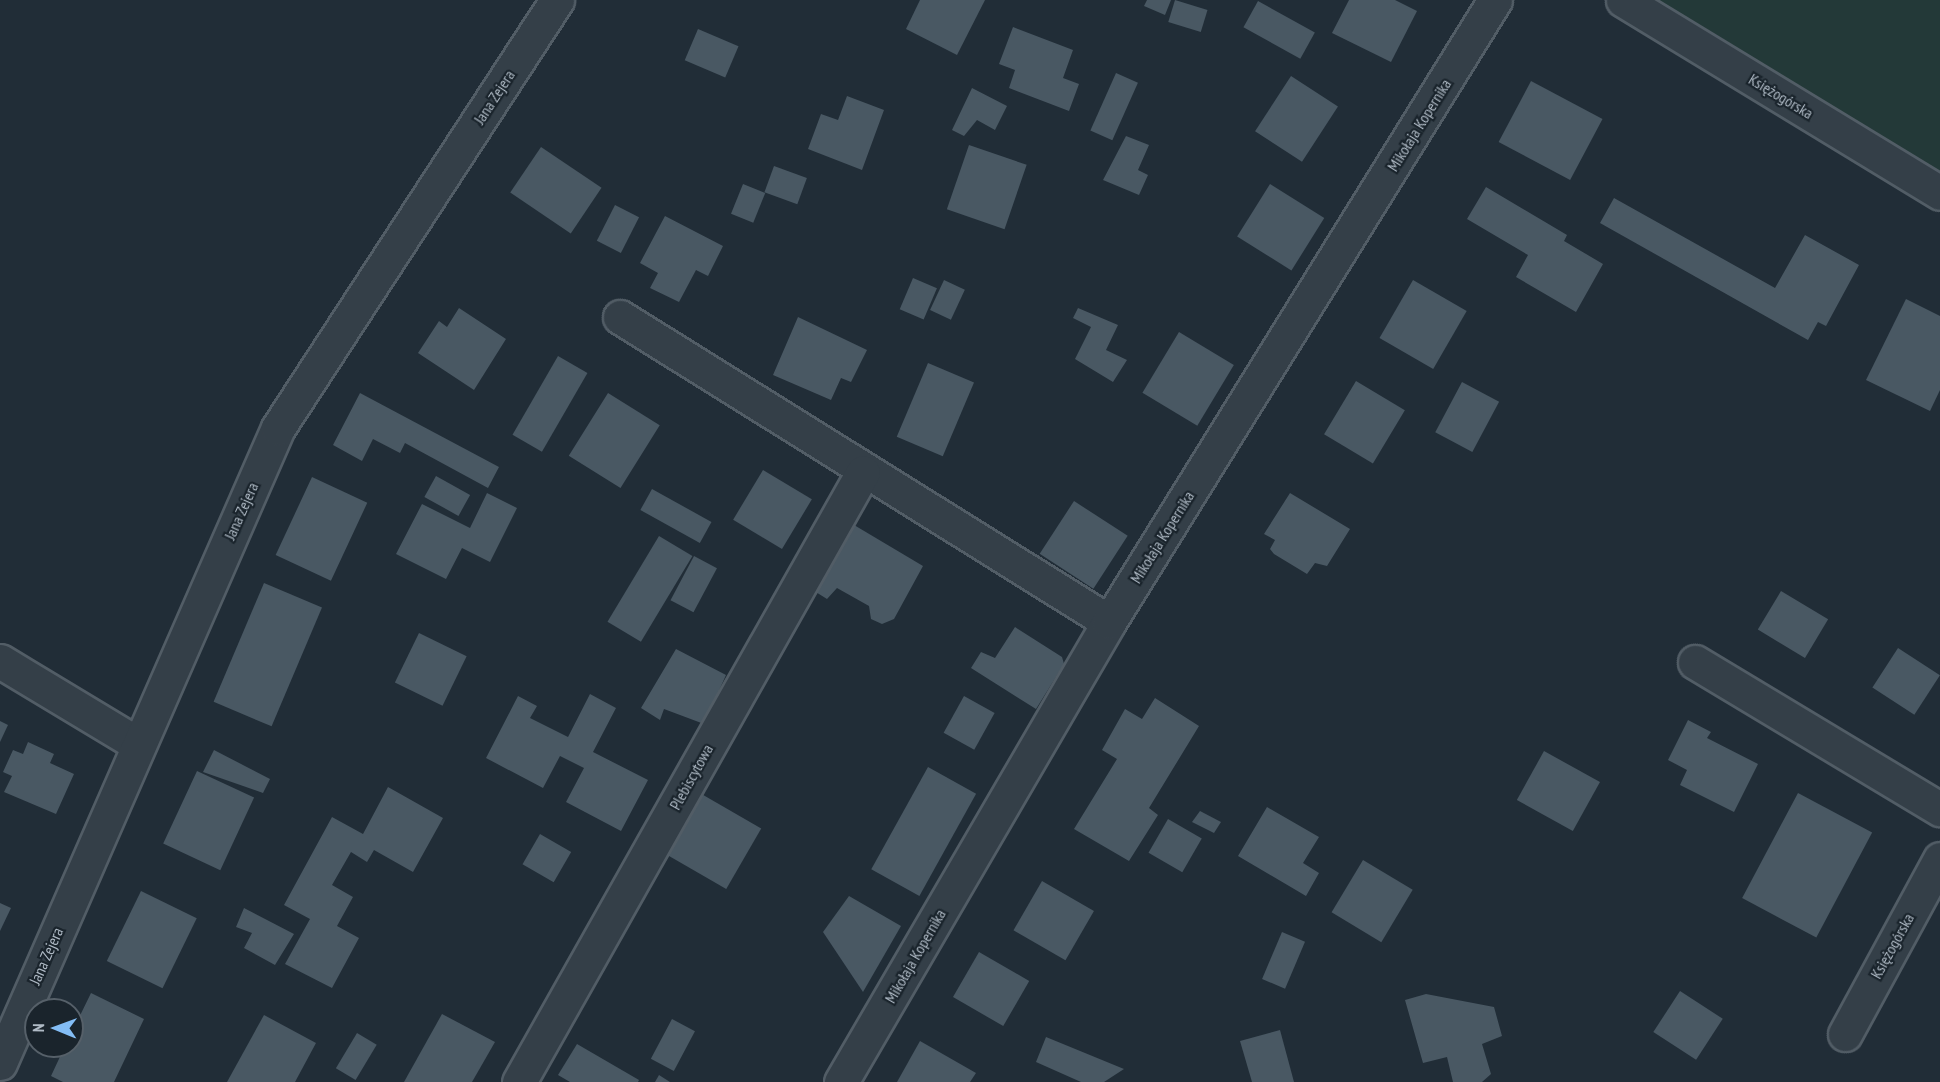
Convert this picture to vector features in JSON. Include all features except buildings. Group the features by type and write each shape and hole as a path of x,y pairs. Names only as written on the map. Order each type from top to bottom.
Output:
{"street":[{"name":"Jana Zejera","path":"0,1063 278,429 557,0"},
{"name":"Mikołaja Kopernika","path":"841,1082 1109,622 1496,0"},
{"name":"Księżogórska","path":"1623,0 1940,193"},
{"path":"620,317 863,472 1109,622"},
{"name":"Plebiscytowa","path":"519,1082 863,472"},
{"path":"0,661 139,745"},
{"path":"1695,662 1940,809"},
{"name":"Księżogórska","path":"1845,1034 1940,859"}],"green space":[{"path":"1657,0 1940,0 1940,174 1710,31"}]}
